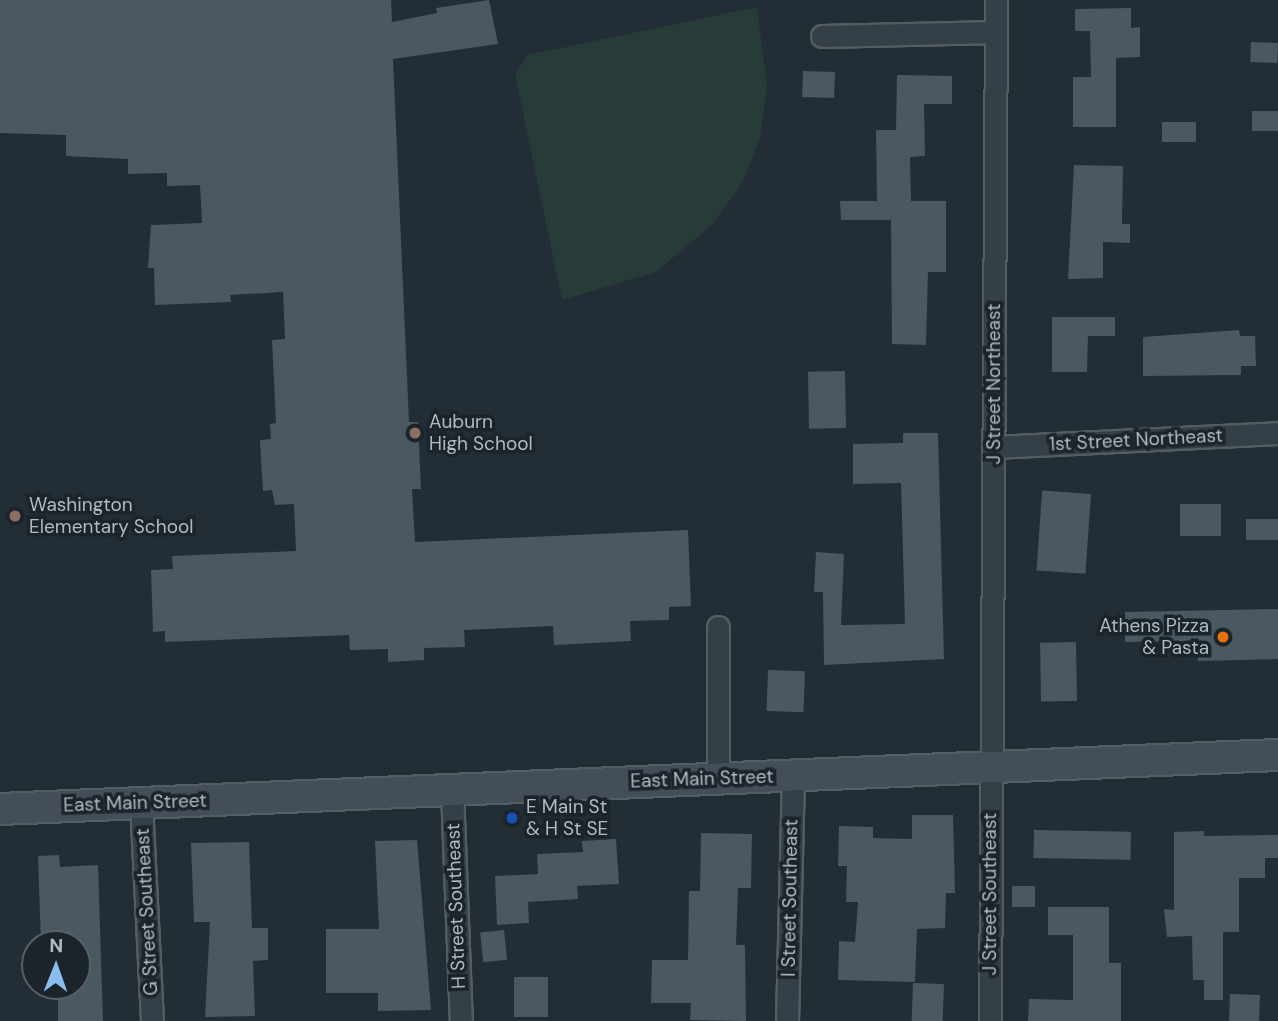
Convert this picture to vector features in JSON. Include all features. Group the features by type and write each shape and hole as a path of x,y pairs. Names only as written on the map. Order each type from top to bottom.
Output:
{"main road":[{"name":"East Main Street","path":"0,809 1278,755"}],"street":[{"name":"J Street Northeast","path":"990,768 996,0"},
{"path":"822,36 996,32"},
{"name":"1st Street Northeast","path":"994,447 1278,433"},
{"path":"718,627 718,779"},
{"name":"J Street Southeast","path":"990,768 990,1021"},
{"name":"I Street Southeast","path":"787,1021 793,776"},
{"name":"H Street Southeast","path":"452,790 461,1021"},
{"name":"G Street Southeast","path":"141,803 152,1021"}],"green space":[{"path":"757,7 767,87 760,138 743,182 712,225 656,272 562,300 515,75 527,55"}],"building":[{"path":"0,0 391,0 392,22 437,13 436,8 489,0 498,44 393,59 409,422 418,422 421,489 412,489 415,542 688,530 691,606 669,607 669,620 630,621 631,641 554,645 553,626 464,630 465,647 424,648 424,660 388,662 388,649 350,650 349,635 165,642 165,631 153,632 151,570 173,569 172,556 296,551 294,504 275,505 272,490 263,491 260,440 271,439 270,424 276,423 272,340 285,339 283,292 230,295 231,302 155,305 154,268 148,268 151,225 202,223 200,185 167,186 167,173 128,174 128,159 66,156 66,135 0,133"},
{"path":"1131,8 1131,28 1140,27 1140,57 1116,58 1116,127 1073,127 1073,77 1091,77 1090,31 1075,31 1075,9"},
{"path":"1251,42 1278,43 1277,63 1250,62"},
{"path":"803,71 835,72 834,98 802,97"},
{"path":"897,75 952,76 952,104 924,104 925,156 910,157 911,201 946,201 946,272 928,272 926,345 892,344 891,220 841,220 840,201 877,201 876,130 896,130"},
{"path":"1252,111 1278,111 1278,131 1252,131"},
{"path":"1162,122 1196,122 1196,142 1162,142"},
{"path":"1074,165 1123,166 1122,224 1130,224 1130,243 1103,242 1103,278 1068,279"},
{"path":"1052,317 1115,317 1115,336 1088,336 1087,372 1052,372"},
{"path":"1239,330 1240,336 1255,336 1256,366 1241,366 1241,375 1143,376 1143,337"},
{"path":"845,371 846,428 809,429 808,372"},
{"path":"903,433 938,433 944,659 824,665 823,592 814,592 816,552 844,554 841,625 905,624 901,483 853,484 853,444 903,443"},
{"path":"1042,491 1091,494 1085,574 1037,570"},
{"path":"1180,504 1221,504 1221,536 1180,536"},
{"path":"1246,519 1278,519 1278,540 1246,540"},
{"path":"1278,609 1278,659 1198,661 1196,641 1125,642 1125,612"},
{"path":"1076,642 1077,701 1041,702 1040,643"},
{"path":"768,670 805,671 804,712 767,711"},
{"path":"912,815 953,815 955,893 946,893 945,928 917,929 915,982 838,980 839,941 855,942 858,902 846,902 847,866 838,866 839,826 873,827 873,838 912,839"},
{"path":"1034,830 1131,832 1130,860 1034,858"},
{"path":"1204,831 1204,836 1278,835 1278,858 1265,858 1265,878 1239,878 1239,932 1223,932 1223,1000 1204,1000 1204,980 1193,980 1192,936 1167,937 1164,909 1174,910 1174,832"},
{"path":"701,833 752,834 751,888 738,888 736,945 745,945 746,1021 690,1020 691,1003 651,1003 652,960 688,960 689,891 700,891"},
{"path":"616,839 619,884 577,886 578,899 528,902 529,923 497,925 495,876 538,874 537,854 583,852 582,841"},
{"path":"417,840 431,1010 378,1011 378,993 326,993 326,929 379,929 375,841"},
{"path":"249,842 252,928 268,928 268,960 253,961 255,1016 205,1017 210,922 194,922 191,843"},
{"path":"59,855 60,867 98,865 103,1021 58,1021 58,1000 91,1000 91,930 41,930 38,856"},
{"path":"1012,886 1035,886 1035,907 1012,907"},
{"path":"1048,907 1109,907 1109,963 1121,963 1121,1021 1028,1021 1029,999 1073,1000 1073,935 1048,935"},
{"path":"504,930 507,960 483,962 480,933"},
{"path":"514,977 548,977 548,1017 514,1017"},
{"path":"913,983 944,984 943,1021 912,1021"},
{"path":"1230,994 1260,995 1259,1021 1229,1021"}],"place":[{"name":"Auburn High School","path":"415,433"},
{"name":"Washington Elementary School","path":"15,516"},
{"name":"Athens Pizza & Pasta","path":"1223,637"},
{"name":"E Main St & H St SE","path":"512,818"}]}
